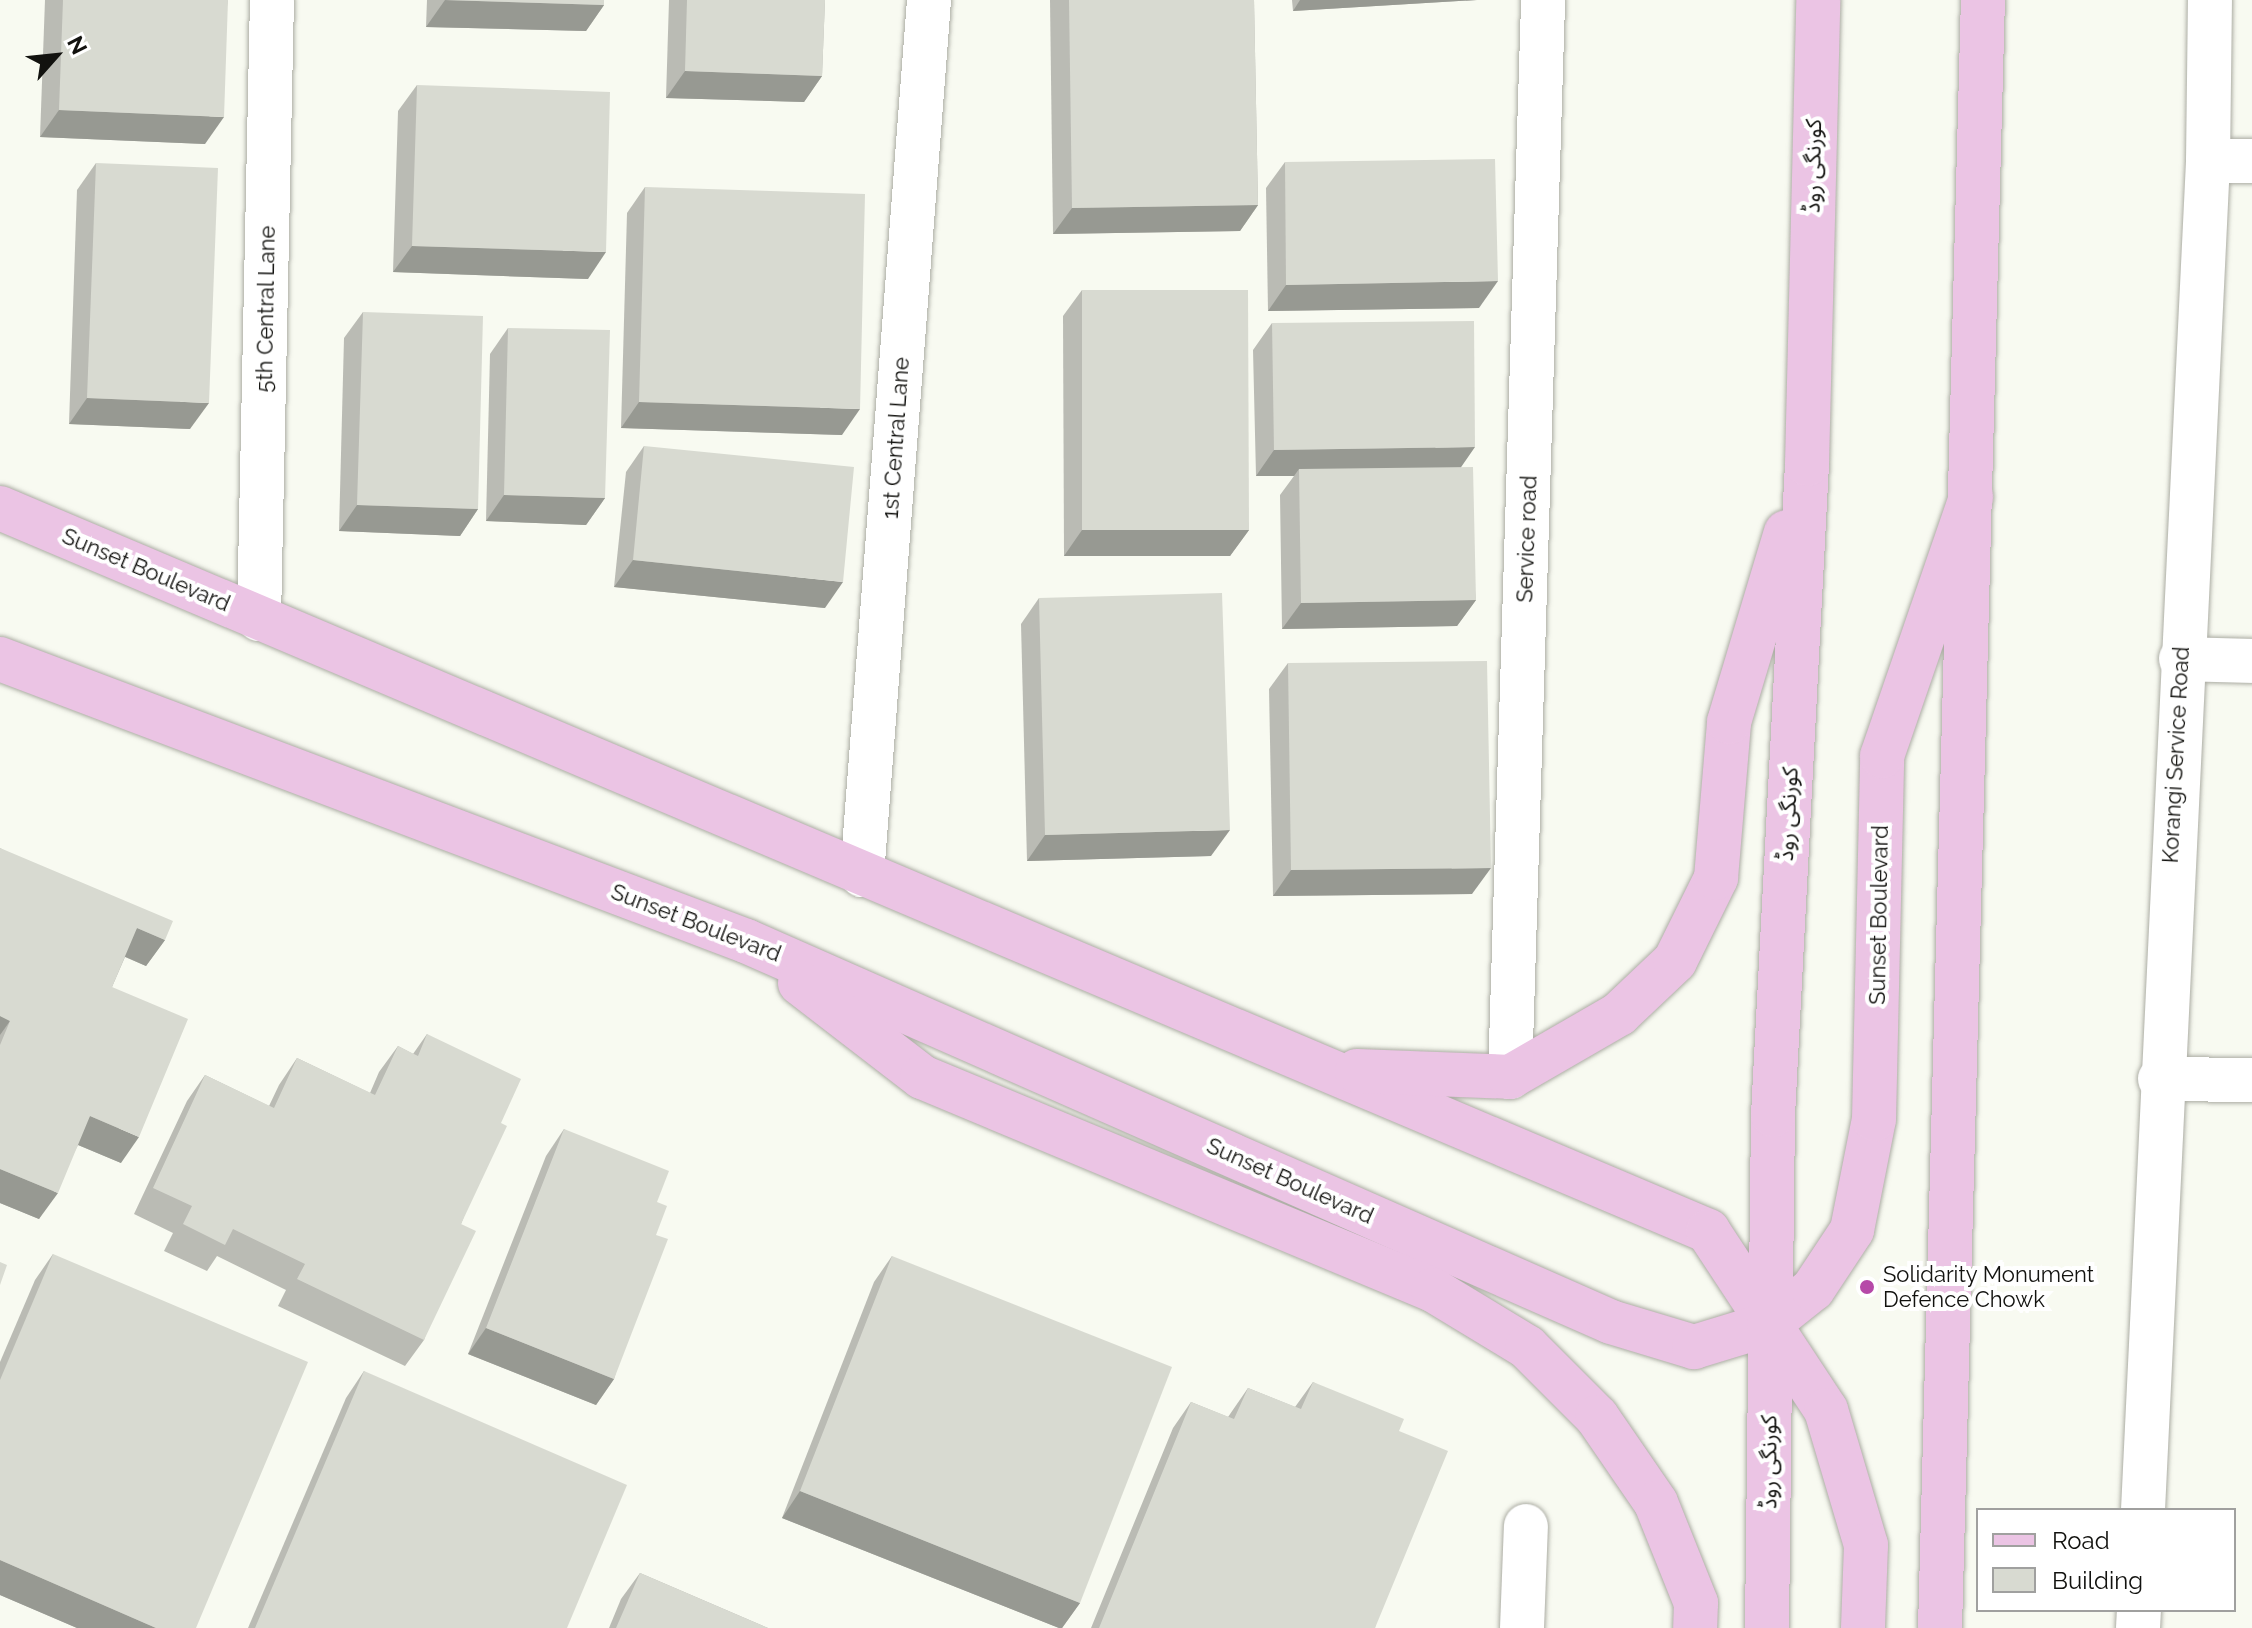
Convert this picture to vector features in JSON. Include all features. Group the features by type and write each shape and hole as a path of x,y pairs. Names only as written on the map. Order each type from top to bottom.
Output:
{"main road":[{"name":"کورنگی روڈ","path":"1767,1628 1773,1115 1807,464 1818,0"},
{"path":"1940,1628 1983,0"},
{"path":"1327,1070 1510,1077 1619,1014 1675,961 1716,878 1729,722 1807,464"},
{"name":"Sunset Boulevard","path":"0,659 746,941 1611,1322 1694,1347 1769,1324 1813,1289 1852,1230 1874,1119 1882,756 1971,497"},
{"name":"Sunset Boulevard","path":"0,508 1708,1231 1826,1410 1866,1545 1863,1628"},
{"path":"746,941 922,1077 1433,1290 1527,1347 1597,1417 1656,1503 1696,1603 1695,1628"}],"street":[{"name":"5th Central Lane","path":"259,619 272,0"},
{"name":"1st Central Lane","path":"862,875 929,0"},
{"name":"Service road","path":"1510,1077 1543,0"},
{"name":"Korangi Service Road","path":"2143,1508 2160,1079 2208,161 2210,0"},
{"path":"2208,161 2252,161"},
{"path":"2181,659 2252,661"},
{"path":"2160,1079 2252,1080"},
{"path":"1522,1628 1526,1526"}],"building":[{"path":"63,0 228,0 224,117 59,110"},
{"path":"445,0 604,0 604,5"},
{"path":"687,0 825,0 822,76 685,71"},
{"path":"1069,0 1254,0 1258,205 1072,208"},
{"path":"417,85 610,92 606,252 412,246"},
{"path":"1495,159 1498,281 1286,285 1285,162"},
{"path":"96,163 218,168 209,403 87,398"},
{"path":"645,187 865,194 860,409 639,402"},
{"path":"1082,290 1248,290 1249,530 1082,530"},
{"path":"363,312 483,316 478,509 357,505"},
{"path":"1474,321 1475,447 1274,450 1272,323"},
{"path":"508,328 610,330 605,498 504,495"},
{"path":"644,446 854,467 843,582 633,560"},
{"path":"1473,467 1476,600 1301,603 1299,469"},
{"path":"1222,593 1230,830 1045,835 1039,598"},
{"path":"1487,661 1491,868 1291,870 1288,663"},
{"path":"0,848 173,921 165,940 137,928 112,987 188,1019 139,1137 90,1116 58,1193 0,1169 0,1045 10,1021 0,1016"},
{"path":"427,1034 521,1079 501,1123 507,1126 461,1224 476,1231 424,1340 297,1279 305,1264 233,1229 225,1245 183,1224 192,1206 153,1188 205,1075 274,1108 297,1058 375,1095 398,1046 418,1056"},
{"path":"564,1129 669,1171 657,1202 667,1206 656,1235 668,1239 614,1379 486,1328"},
{"path":"53,1254 308,1362 196,1628 156,1628 0,1560 0,1380"},
{"path":"892,1256 1172,1367 1080,1603 800,1491"},
{"path":"0,1262 7,1265 0,1285"},
{"path":"364,1371 627,1485 567,1628 255,1628"},
{"path":"1313,1382 1404,1419 1399,1431 1448,1451 1375,1628 1099,1628 1191,1402 1234,1419 1248,1388 1301,1409"},
{"path":"640,1573 768,1628 616,1628"}],"place":[{"name":"Solidarity Monument Defence Chowk","path":"1867,1287"}]}
